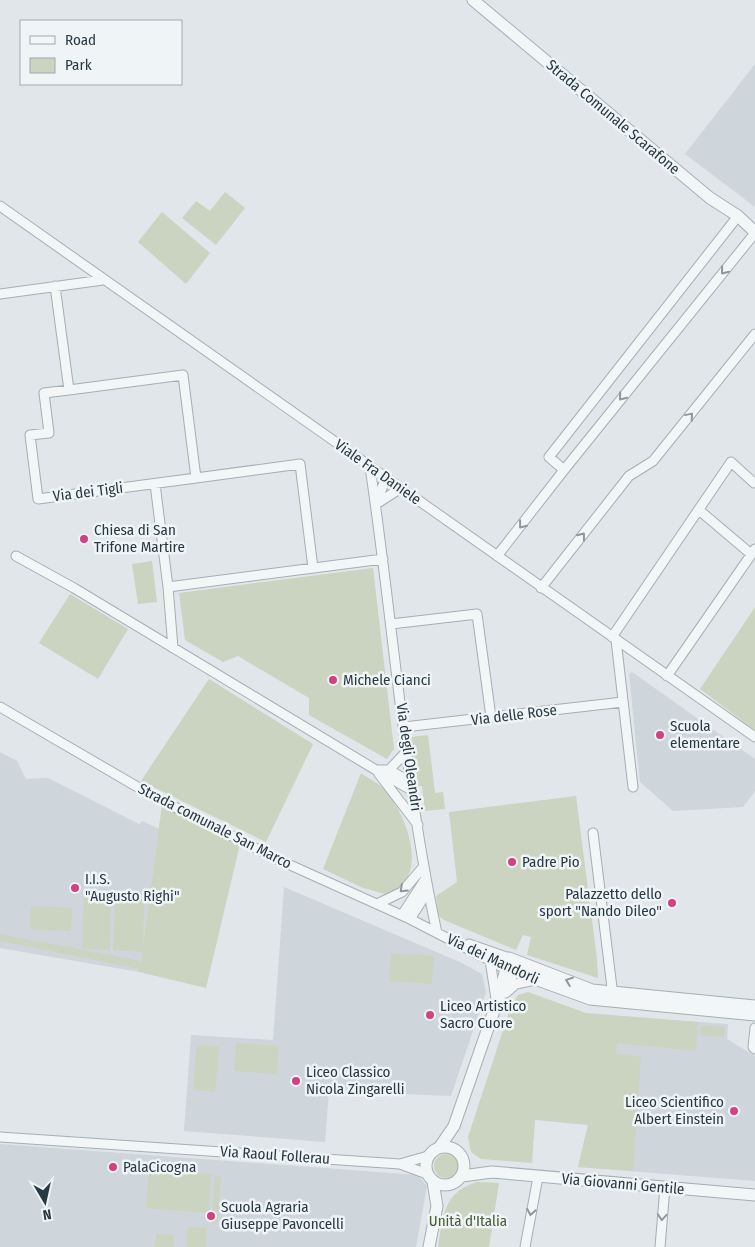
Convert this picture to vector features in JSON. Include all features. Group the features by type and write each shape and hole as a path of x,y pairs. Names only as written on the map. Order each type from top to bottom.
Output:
{"street":[{"name":"Strada Comunale Scarafone","path":"473,0 710,198 738,216 755,232"},
{"name":"Viale Fra Daniele","path":"0,206 755,737"},
{"path":"564,470 549,457 738,216"},
{"path":"497,556 755,232"},
{"path":"0,294 103,280"},
{"path":"55,286 69,390"},
{"path":"541,588 629,476 653,461 755,334"},
{"name":"Via dei Tigli","path":"196,478 183,375 44,393 49,433 30,435 38,499 155,484 300,464 313,568"},
{"path":"633,787 616,640 731,462 754,483"},
{"name":"Via degli Oleandri","path":"370,467 418,826 437,934"},
{"path":"376,504 386,478"},
{"path":"155,484 168,587 173,648"},
{"path":"376,504 401,488"},
{"path":"667,676 753,552 699,510"},
{"path":"16,556 74,588 376,770 413,787"},
{"path":"168,587 383,559"},
{"path":"391,624 477,614 491,717"},
{"path":"618,654 631,650"},
{"name":"Via delle Rose","path":"404,727 623,702"},
{"name":"Strada comunale San Marco","path":"0,707 153,796 279,860 406,917 437,934"},
{"path":"389,770 408,750"},
{"path":"376,770 389,770 413,787"},
{"path":"376,770 418,826"},
{"path":"592,833 613,997"},
{"path":"377,904 402,892 424,866"},
{"path":"406,917 426,878"},
{"path":"406,917 428,891"},
{"name":"Via dei Mandorli","path":"437,934 512,965 535,980 590,999 613,997 755,1006"},
{"name":"Via dei Mandorli","path":"437,934 490,960 512,965 613,997 755,1015"},
{"path":"490,960 497,1002"},
{"path":"437,1206 426,1165 428,1156 439,1148 454,1126 497,1002 512,965"},
{"path":"497,1002 516,984 535,980"},
{"path":"755,1028 753,1047 755,1049"},
{"path":"429,1247 437,1206 451,1185 462,1176 464,1163 457,1151 454,1126"},
{"name":"Via Raoul Follerau","path":"0,1137 400,1164 428,1156"},
{"path":"439,1148 448,1147 457,1151"},
{"name":"Via Giovanni Gentile","path":"464,1163 492,1172 755,1195"},
{"name":"Via Raoul Follerau","path":"400,1164 430,1178"},
{"name":"Via Giovanni Gentile","path":"462,1176 492,1172"},
{"path":"525,1247 538,1177"},
{"path":"430,1178 442,1185 451,1185"},
{"path":"660,1247 665,1188"}],"shaded area":[{"path":"755,64 755,207 685,154"},
{"path":"632,672 755,759 755,791 743,807 673,811 640,782 629,674"},
{"name":"I.I.S. \"Augusto Righi\"","path":"0,752 17,761 26,779 48,778 139,824 143,821 159,829 139,972 0,948"},
{"path":"284,887 462,963 482,974 486,992 451,1096 329,1091 325,1142 184,1131 191,1035 273,1040"},
{"path":"614,1016 728,1024 727,1039 755,1056 755,1181 578,1167"},
{"name":"Scuola Agraria Giuseppe Pavoncelli","path":"0,1144 418,1175 427,1186 416,1247 0,1247"}],"green space":[{"path":"225,192 245,208 216,245 182,218 196,201 210,211"},
{"path":"162,212 210,253 186,284 138,242"},
{"path":"152,561 157,602 138,604 132,564"},
{"name":"Michele Cianci","path":"373,568 394,749 387,759 309,715 309,698 238,656 223,662 185,640 179,593"},
{"path":"70,594 128,629 98,679 39,643"},
{"path":"755,607 755,730 700,689"},
{"path":"209,679 313,744 266,842 141,781"},
{"path":"428,735 435,793 443,792 445,809 425,811 422,786 417,787 411,737"},
{"path":"361,773 384,788 400,813 410,841 411,869 406,881 396,890 385,894 363,888 323,869"},
{"path":"576,796 598,978 527,955 531,937 523,935 516,950 444,920 438,915 436,896 457,882 449,812"},
{"path":"162,805 240,844 206,988 139,972 139,969 0,941 0,934 141,961 142,952 113,950 115,898 144,899 143,944"},
{"path":"84,897 111,898 110,950 82,949"},
{"path":"31,906 72,908 71,931 30,929"},
{"path":"391,953 434,956 432,984 389,981"},
{"path":"528,992 586,1013 698,1022 696,1051 617,1043 616,1054 641,1057 633,1171 578,1167 588,1125 535,1120 532,1163 481,1159 471,1152 468,1137 510,1009 518,995"},
{"path":"701,1025 725,1027 724,1037 700,1035"},
{"path":"236,1043 279,1046 277,1074 234,1071"},
{"path":"197,1045 219,1047 215,1092 193,1090"},
{"path":"446,1154 454,1158 458,1166 454,1174 446,1178 438,1174 434,1166 438,1158"},
{"path":"149,1169 211,1174 208,1213 146,1208"},
{"path":"215,1176 221,1176 218,1223 212,1223"},
{"name":"Unità d'Italia","path":"477,1182 499,1183 489,1247 438,1247 441,1226 451,1199 466,1186"},
{"path":"188,1227 207,1228 206,1247 186,1247"},
{"path":"156,1234 174,1235 174,1247 155,1247"}],"place":[{"name":"Chiesa di San Trifone Martire","path":"84,539"},
{"name":"Michele Cianci","path":"333,680"},
{"name":"Scuola elementare","path":"660,735"},
{"name":"Padre Pio","path":"512,862"},
{"name":"I.I.S. \"Augusto Righi\"","path":"75,888"},
{"name":"Palazzetto dello sport \"Nando Dileo\"","path":"672,903"},
{"name":"Liceo Artistico Sacro Cuore","path":"430,1015"},
{"name":"Liceo Classico Nicola Zingarelli","path":"296,1081"},
{"name":"Liceo Scientifico Albert Einstein","path":"734,1111"},
{"name":"PalaCicogna","path":"113,1167"},
{"name":"Scuola Agraria Giuseppe Pavoncelli","path":"211,1216"}]}
